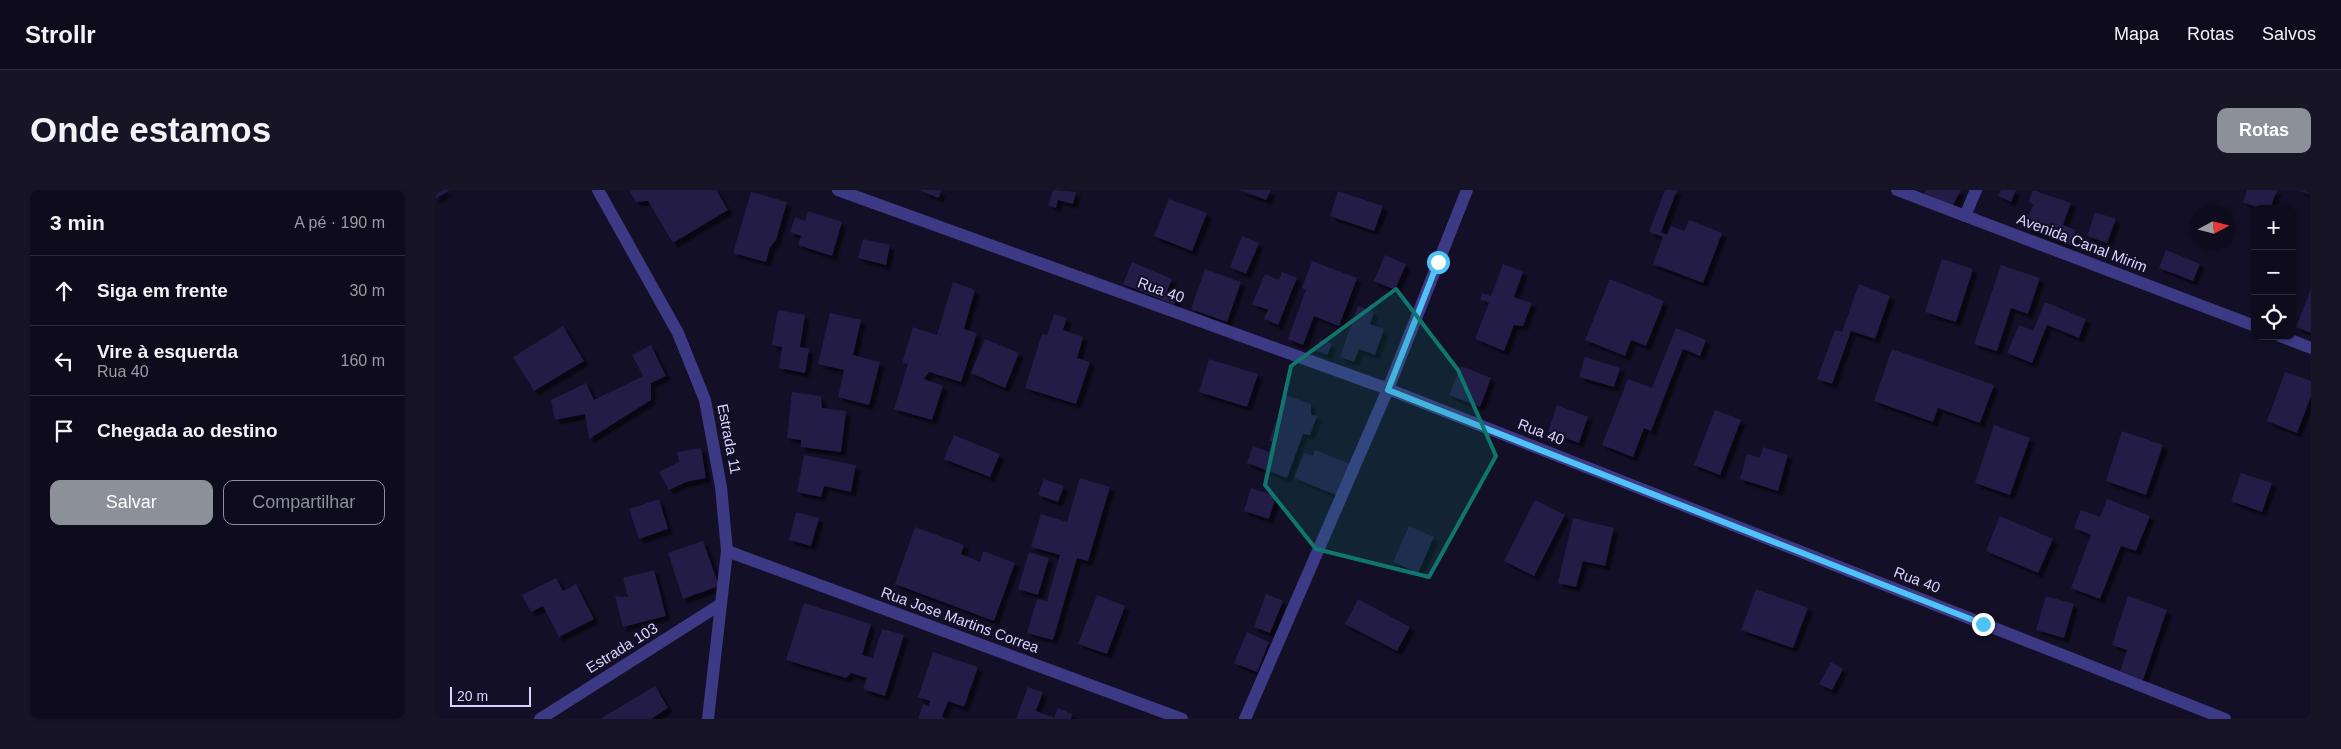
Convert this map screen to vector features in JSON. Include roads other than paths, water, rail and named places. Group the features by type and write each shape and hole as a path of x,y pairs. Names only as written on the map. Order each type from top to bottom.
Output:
{"street":[{"name":"Estrada 11","path":"598,190 678,334 705,400 721,486 727,551 708,719"},
{"name":"Rua 40","path":"838,190 1388,390 2225,719"},
{"path":"1245,719 1388,390 1467,190"},
{"name":"Avenida Canal Mirim","path":"1897,190 2251,324"},
{"path":"1965,216 1976,190"},
{"path":"2291,340 2311,348"},
{"name":"Rua Jose Martins Correa","path":"727,551 1182,719"},
{"name":"Estrada 103","path":"541,719 721,604"}]}
